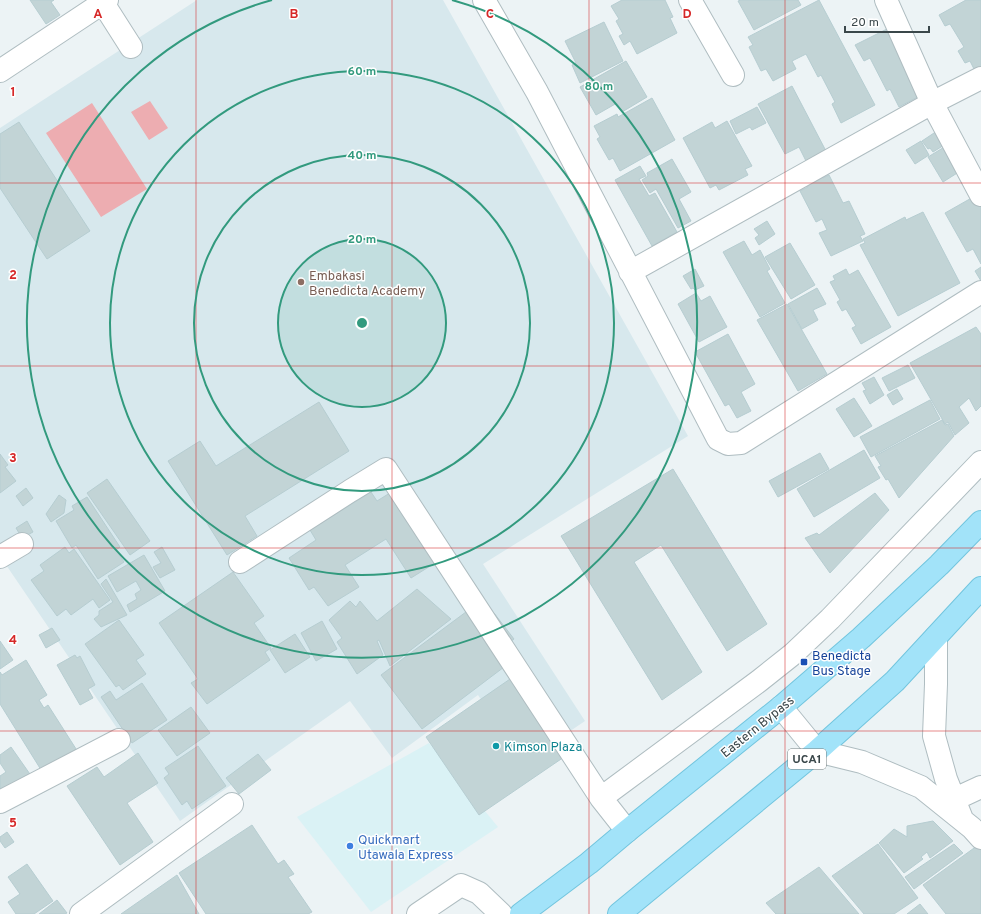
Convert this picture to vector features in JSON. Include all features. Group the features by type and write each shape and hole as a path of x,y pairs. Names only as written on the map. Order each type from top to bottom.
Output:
{"main road":[{"name":"Eastern Bypass","path":"521,914 589,863 781,707 861,638 981,522"},
{"name":"UCA1","path":"619,914 817,751 895,681 981,588"}],"street":[{"path":"484,0 537,92 718,439 728,444 741,443 981,292"},
{"path":"690,0 733,75"},
{"path":"886,0 932,103 981,195"},
{"path":"0,71 105,2 131,47"},
{"path":"630,272 932,103 981,78"},
{"path":"601,798 793,654 830,619 981,462"},
{"path":"240,562 386,469 601,798 627,831"},
{"path":"0,557 22,544"},
{"path":"936,637 934,736 946,779 963,820"},
{"path":"781,707 817,751 862,762 921,787 963,820 981,838"},
{"path":"0,802 119,740"},
{"path":"955,799 981,787"},
{"path":"81,914 232,804"},
{"path":"418,914 461,885 479,893 501,914"}],"shaded area":[{"name":"Embakasi Benedicta Academy","path":"197,0 443,0 688,436 483,564 585,721 523,763 478,695 392,758 350,701 180,821 0,556 0,128"},
{"path":"150,101 168,128 149,140 131,112"},
{"path":"92,103 147,189 101,217 46,133"},
{"path":"429,743 498,827 371,912 297,817"}],"building":[{"path":"30,0 54,0 51,2 60,15 46,24"},
{"path":"622,0 665,0 673,17 670,18 677,33 637,54 630,41 624,45 619,36 623,34 616,21 619,19 611,6"},
{"path":"798,0 801,5 754,30 738,1"},
{"path":"819,0 875,105 841,123 832,104 835,102 821,75 818,77 806,54 792,61 796,69 773,81 766,69 761,71 749,47 753,45 748,37"},
{"path":"966,0 981,0 981,68 975,71 970,61 965,63 958,51 964,47 950,24 945,26 939,15"},
{"path":"604,22 623,61 580,83 572,65 576,63 565,41"},
{"path":"891,27 925,93 899,107 890,89 887,91 870,58 864,61 855,45"},
{"path":"626,61 647,97 622,112 617,103 596,115 580,87"},
{"path":"792,86 826,151 806,161 799,147 785,154 758,104"},
{"path":"652,98 675,140 620,171 613,158 609,160 597,139 600,137 594,126 617,114 618,117"},
{"path":"757,107 766,123 752,130 750,127 736,134 730,121"},
{"path":"727,121 752,166 745,169 748,175 719,190 716,185 710,188 683,138 712,122 715,128"},
{"path":"19,122 90,231 47,259 0,188 0,134"},
{"path":"940,129 949,142 933,152 930,148 928,149 922,141"},
{"path":"921,141 929,155 915,164 906,150"},
{"path":"946,146 962,170 943,182 928,157"},
{"path":"672,159 691,192 679,199 691,221 678,228 656,189 650,193 642,180 648,176 647,173"},
{"path":"640,166 646,176 639,179 649,196 655,193 677,232 652,246 615,180"},
{"path":"821,174 823,178 829,175 843,203 849,201 865,234 860,236 863,241 831,256 819,233 827,230 822,219 816,222 800,191 808,187 805,181"},
{"path":"975,196 981,206 981,264 973,249 967,252 945,213"},
{"path":"923,212 960,283 898,316 860,245 865,243 863,239 905,217 906,220"},
{"path":"767,221 775,234 759,245 755,238 759,235 754,229"},
{"path":"744,241 752,255 760,250 770,269 767,271 785,303 760,317 723,252"},
{"path":"790,243 815,285 791,299 765,257"},
{"path":"981,267 981,281 975,271"},
{"path":"695,269 704,286 695,290 693,288 691,289 683,276"},
{"path":"846,269 849,275 858,270 891,327 861,344 852,328 856,326 846,309 842,311 837,302 840,300 830,282 835,280 833,276"},
{"path":"817,288 826,304 813,310 818,320 802,329 788,304"},
{"path":"696,293 701,301 710,296 727,327 699,342 678,304"},
{"path":"787,304 827,374 798,391 757,320"},
{"path":"976,327 981,334 981,406 976,411 969,398 959,407 969,423 955,435 948,422 945,424 910,363"},
{"path":"728,334 755,384 741,392 751,411 737,418 729,404 725,406 695,352"},
{"path":"908,365 915,378 889,391 882,378"},
{"path":"874,377 884,395 870,404 863,391 866,390 862,383"},
{"path":"897,389 903,399 893,405 887,395"},
{"path":"854,398 872,426 854,437 836,409"},
{"path":"930,400 940,419 871,457 860,437"},
{"path":"319,402 349,451 245,516 257,536 227,555 168,461 200,441 216,466"},
{"path":"942,420 945,425 948,424 954,436 899,498 888,479 886,480 878,467 881,466 875,456"},
{"path":"864,450 880,478 814,517 797,489"},
{"path":"820,453 829,469 778,497 769,481"},
{"path":"0,454 8,465 5,467 16,481 0,493"},
{"path":"673,469 767,624 727,651 661,545 634,562 702,672 662,700 561,536"},
{"path":"107,479 150,541 130,555 87,493"},
{"path":"406,483 451,553 411,578 386,539 345,565 359,587 328,606 314,587 309,590 289,558 316,540 310,530 371,492 377,501"},
{"path":"26,488 33,498 23,506 16,496"},
{"path":"875,493 889,510 830,573 805,538 817,533 819,535"},
{"path":"59,495 66,500 64,513 51,522 46,514"},
{"path":"87,497 120,547 116,550 124,562 98,579 76,545 72,548 56,521 74,510 72,506"},
{"path":"27,521 33,532 22,538 16,528"},
{"path":"65,547 69,553 74,549 110,600 99,608 93,599 71,615 66,609 57,616 31,580 44,571 40,565"},
{"path":"162,547 175,570 160,578 153,567 161,563 154,552"},
{"path":"144,555 165,591 130,612 127,605 137,599 135,594 141,590 136,581 117,592 108,576"},
{"path":"233,572 264,616 254,623 271,648 265,652 270,660 207,704 191,683 198,679 159,623"},
{"path":"106,579 127,615 101,627 94,619 99,615 99,611 113,602 101,584"},
{"path":"417,589 451,619 390,666 379,640 377,641 383,655 357,674 337,642 342,638 329,620 350,601 356,607 360,601 377,621"},
{"path":"474,606 485,620 494,613 514,639 502,648 512,661 422,729 381,675"},
{"path":"119,620 144,655 136,660 146,674 123,690 119,685 116,687 85,644"},
{"path":"322,621 337,649 316,661 301,633"},
{"path":"52,628 60,640 46,648 39,635"},
{"path":"295,634 310,657 285,673 270,650"},
{"path":"0,641 13,660 0,669"},
{"path":"75,655 77,658 80,656 95,685 88,689 93,698 80,705 57,665"},
{"path":"26,660 47,695 39,700 44,708 48,705 78,752 43,773 0,704 0,672 2,675"},
{"name":"Kimson Plaza","path":"513,677 567,755 479,815 426,737"},
{"path":"142,683 167,720 132,743 101,697 110,691 116,700"},
{"path":"191,707 210,733 177,756 158,730"},
{"path":"198,746 226,786 192,809 187,801 182,805 164,778 169,774 165,768"},
{"path":"11,747 32,777 5,796 0,788 0,776 6,772 0,763 0,755"},
{"path":"138,753 158,783 127,803 153,842 120,865 67,786 97,767 104,777"},
{"path":"258,754 271,770 239,794 226,778"},
{"path":"933,821 953,841 930,858 927,852 921,857 923,859 904,873 879,843 894,829 907,837 907,826"},
{"path":"252,825 278,864 284,860 294,874 288,877 312,912 308,914 206,914 179,873"},
{"path":"7,832 14,842 5,848 0,841 0,837"},
{"path":"981,843 981,914 946,914 923,885"},
{"path":"878,844 918,898 894,914 864,914 832,876"},
{"path":"954,844 963,853 914,889 905,877"},
{"path":"27,864 53,901 34,914 16,914 8,902 20,894 8,877"},
{"path":"819,867 859,914 776,914 766,903"},
{"path":"177,875 199,914 121,914"},
{"path":"57,900 67,913 39,914"},
{"path":"920,904 928,914 907,914"}],"place":[{"name":"Embakasi Benedicta Academy","path":"301,282"},
{"name":"Benedicta Bus Stage","path":"804,662"},
{"name":"Kimson Plaza","path":"496,746"},
{"name":"Quickmart Utawala Express","path":"350,846"}]}
